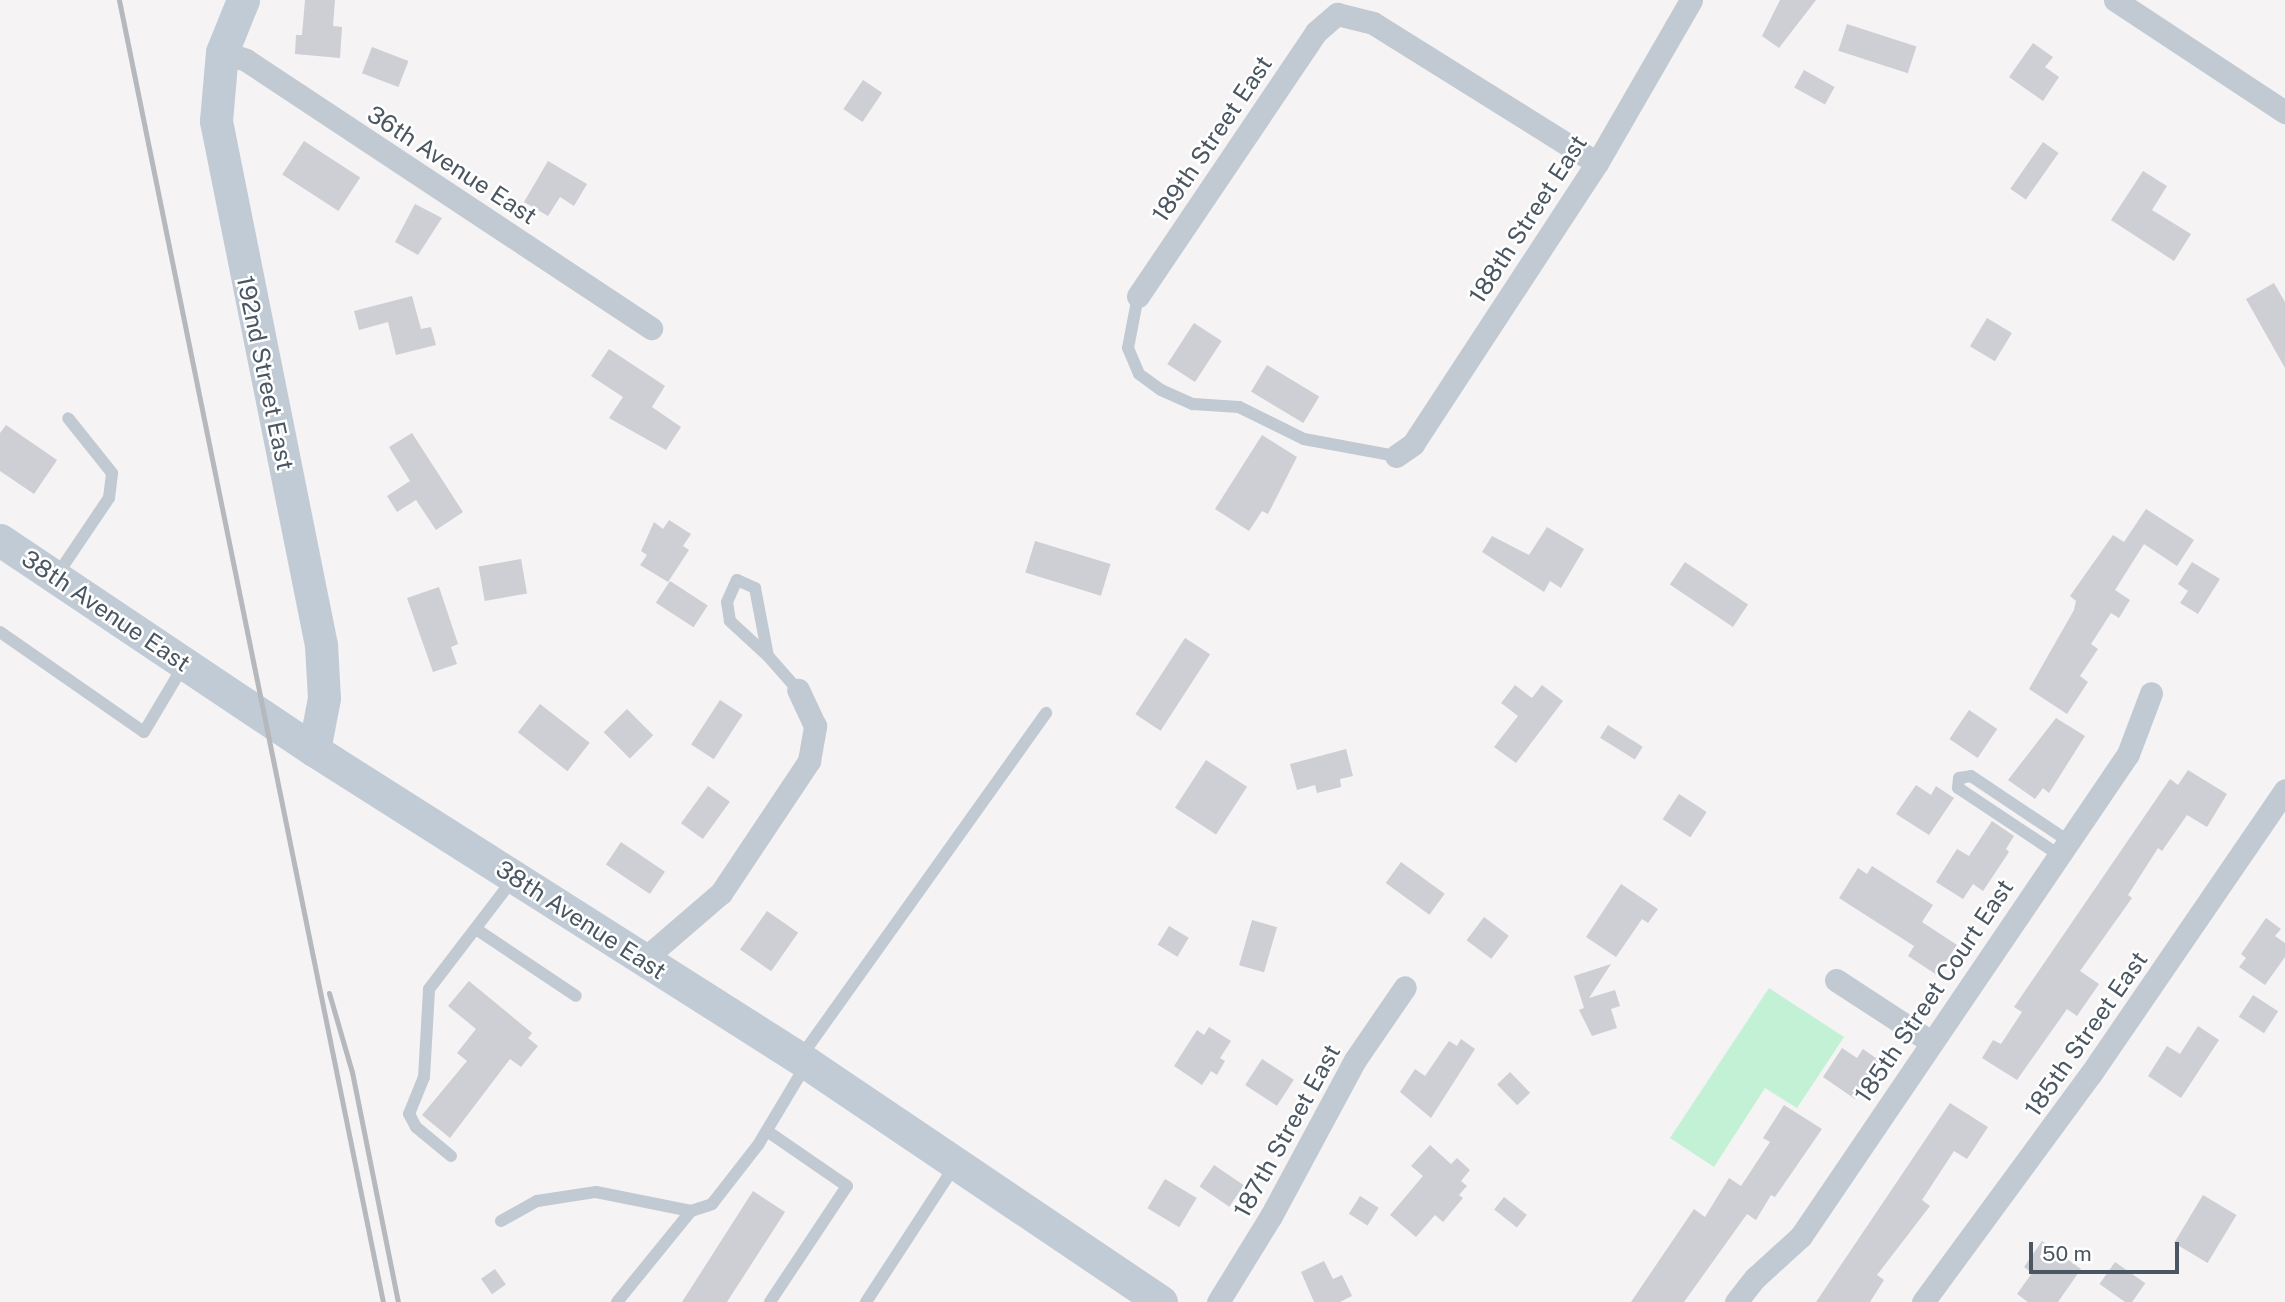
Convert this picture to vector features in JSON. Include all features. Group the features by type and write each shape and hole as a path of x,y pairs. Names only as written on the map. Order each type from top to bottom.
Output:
{"street":[{"name":"192nd Street East","path":"243,0 222,52 216,100 223,170 321,645 324,698 314,750"},
{"name":"188th Street East","path":"1396,456 1413,444 1597,163 1691,0"},
{"path":"2115,0 2285,112"},
{"name":"189th Street East","path":"1138,296 1316,32 1334,16 1348,13 1373,23 1597,163"},
{"name":"36th Avenue East","path":"222,52 246,60 651,328"},
{"name":"38th Avenue East","path":"0,540 314,750 803,1061 1161,1302"},
{"path":"643,961 721,892 809,761 815,726 798,690"},
{"name":"185th Street Court East","path":"1736,1302 1755,1278 1801,1236 2128,754 2151,693"},
{"name":"185th Street East","path":"1923,1302 2091,1075 2285,790"},
{"path":"1836,980 1931,1042"},
{"name":"187th Street East","path":"1218,1302 1271,1216 1355,1060 1405,987"}],"lane":[{"path":"1138,296 1128,348 1139,374 1161,390 1194,404 1239,407 1304,439 1396,456"},
{"path":"55,577 109,498 112,473 68,418"},
{"path":"768,656 759,598 749,582 737,580 727,602 730,621 768,656 798,690"},
{"path":"0,632 144,732 185,663"},
{"path":"617,1302 691,1212 712,1204 767,1131 803,1061 1046,713"},
{"path":"1971,776 2063,848 1958,788 1959,778 1971,776"},
{"path":"451,1156 416,1127 409,1114 424,1077 429,989 514,878"},
{"path":"476,929 576,996"},
{"path":"767,1131 847,1186 770,1302"},
{"path":"866,1302 956,1164"},
{"path":"500,1221 537,1201 596,1192 691,1212"}],"green space":[{"path":"1769,988 1844,1037 1797,1108 1765,1088 1714,1167 1670,1138"}],"building":[{"path":"305,0 335,0 333,26 342,27 340,58 295,54 296,35 302,35"},
{"path":"1780,0 1816,0 1779,48 1762,36"},
{"path":"1847,24 1916,47 1908,73 1838,51"},
{"path":"2033,43 2053,57 2045,67 2059,77 2043,101 2009,77"},
{"path":"372,47 408,61 398,87 362,73"},
{"path":"1804,70 1835,87 1825,104 1794,87"},
{"path":"863,80 882,93 862,122 843,109"},
{"path":"304,141 360,177 338,211 282,175"},
{"path":"2043,142 2059,153 2026,200 2010,189"},
{"path":"548,161 587,184 574,206 560,197 548,216 524,202"},
{"path":"2143,171 2167,186 2152,210 2191,234 2174,261 2111,220"},
{"path":"415,204 442,218 418,255 395,242"},
{"path":"2274,283 2285,302 2285,368 2246,299"},
{"path":"412,296 421,329 431,327 436,345 396,355 388,322 359,330 354,311"},
{"path":"1987,318 2012,333 1995,361 1970,346"},
{"path":"1194,323 1222,341 1195,382 1167,364"},
{"path":"609,349 665,386 652,407 681,427 666,450 609,418 623,397 591,376"},
{"path":"1267,365 1319,396 1303,423 1251,392"},
{"path":"6,425 57,460 34,494 0,471 0,433"},
{"path":"412,433 463,512 436,530 416,500 397,512 387,496 410,481 389,447"},
{"path":"1262,435 1297,457 1268,514 1262,511 1249,531 1215,509"},
{"path":"2146,509 2194,540 2177,566 2144,544 2115,590 2130,600 2119,618 2111,613 2091,644 2098,649 2080,676 2088,682 2067,714 2029,689 2074,610 2076,601 2070,596 2113,535 2124,542"},
{"path":"669,520 691,534 683,546 689,550 668,582 640,565 647,555 641,551 654,522 663,529"},
{"path":"1547,527 1584,549 1561,588 1550,581 1544,592 1482,552 1492,536 1529,555"},
{"path":"1035,541 1111,564 1101,596 1025,573"},
{"path":"521,559 527,593 485,601 479,566"},
{"path":"1685,562 1748,604 1733,627 1670,584"},
{"path":"2192,562 2220,579 2198,614 2180,603 2188,591 2178,584"},
{"path":"670,581 708,606 694,627 656,603"},
{"path":"439,587 458,644 451,647 457,664 433,672 407,598"},
{"path":"1185,638 1210,654 1161,731 1135,714"},
{"path":"1515,685 1532,698 1542,685 1563,701 1516,763 1494,747 1518,716 1501,703"},
{"path":"720,700 743,715 714,759 691,744"},
{"path":"540,704 590,743 567,771 518,732"},
{"path":"627,709 653,735 630,758 604,732"},
{"path":"1969,710 1997,729 1978,758 1949,739"},
{"path":"2056,718 2085,736 2049,793 2043,788 2035,799 2008,780"},
{"path":"1608,725 1643,747 1635,759 1600,738"},
{"path":"1346,749 1353,776 1340,779 1341,787 1317,793 1315,785 1297,790 1290,764"},
{"path":"1206,760 1247,787 1216,834 1175,808"},
{"path":"2188,770 2227,794 2207,827 2187,815 2162,851 2158,848 2128,895 2132,898 2080,971 2099,984 2077,1016 2067,1009 2017,1080 1982,1058 1993,1040 2001,1044 2022,1012 2014,1007 2170,779 2178,785"},
{"path":"1916,785 1931,795 1936,786 1954,798 1929,835 1896,814"},
{"path":"708,786 730,802 703,839 681,823"},
{"path":"1679,794 1707,812 1690,837 1663,819"},
{"path":"1992,821 2014,836 2006,849 2009,852 1983,891 1973,884 1963,899 1936,882 1957,849 1969,856"},
{"path":"621,842 665,872 650,894 606,864"},
{"path":"1401,862 1445,894 1429,915 1386,883"},
{"path":"1872,866 1933,905 1922,922 1957,945 1937,975 1908,956 1914,946 1839,898 1858,868 1867,874"},
{"path":"1621,884 1658,909 1648,923 1642,919 1616,957 1586,937"},
{"path":"767,911 798,933 771,971 740,950"},
{"path":"1484,917 1509,936 1491,959 1467,940"},
{"path":"2266,918 2281,929 2275,936 2285,943 2285,957 2265,985 2239,967 2246,958 2241,954"},
{"path":"1252,920 1277,927 1264,972 1239,965"},
{"path":"1169,926 1189,938 1177,957 1158,945"},
{"path":"1611,964 1589,998 1615,990 1620,1006 1611,1009 1617,1028 1592,1036 1579,1010 1584,1008 1574,976"},
{"path":"469,981 532,1033 528,1038 538,1046 521,1067 510,1059 450,1138 422,1115 467,1061 457,1053 476,1029 448,1006"},
{"path":"2253,995 2278,1011 2264,1033 2239,1017"},
{"path":"2198,1026 2219,1040 2181,1098 2148,1076 2167,1046 2180,1054"},
{"path":"1209,1027 1231,1041 1220,1058 1225,1061 1217,1075 1211,1071 1202,1085 1174,1066 1197,1030 1204,1035"},
{"path":"1461,1039 1475,1049 1431,1118 1400,1092 1415,1069 1425,1076 1449,1041 1457,1046"},
{"path":"1842,1048 1857,1058 1863,1049 1880,1061 1855,1099 1823,1077"},
{"path":"1262,1059 1294,1080 1277,1106 1245,1085"},
{"path":"1510,1072 1530,1093 1517,1105 1497,1085"},
{"path":"1950,1103 1988,1127 1967,1159 1954,1151 1922,1200 1930,1206 1877,1275 1884,1280 1870,1302 1816,1302"},
{"path":"1784,1105 1822,1129 1775,1197 1771,1195 1756,1220 1747,1214 1684,1302 1631,1302 1694,1209 1705,1217 1729,1178 1741,1186 1770,1142 1763,1138"},
{"path":"1430,1145 1451,1164 1457,1158 1470,1170 1461,1181 1467,1186 1459,1195 1463,1198 1443,1222 1435,1215 1416,1237 1390,1215 1423,1176 1411,1166"},
{"path":"1214,1165 1244,1185 1229,1207 1199,1187"},
{"path":"1165,1179 1197,1198 1179,1227 1147,1208"},
{"path":"753,1191 785,1212 727,1302 682,1302"},
{"path":"2203,1195 2236,1215 2208,1263 2174,1243"},
{"path":"1360,1196 1379,1208 1368,1225 1349,1214"},
{"path":"1504,1197 1527,1215 1517,1227 1494,1210"},
{"path":"2042,1241 2081,1269 2058,1302 2028,1302 2017,1294 2032,1273 2024,1267"},
{"path":"1324,1261 1333,1279 1342,1275 1352,1296 1340,1302 1314,1302 1301,1272"},
{"path":"2115,1262 2145,1283 2132,1302 2125,1302 2100,1284"},
{"path":"495,1269 506,1285 492,1294 481,1279"}],"railway":[{"path":"119,0 383,1302"},
{"path":"329,993 352,1072 398,1302"}]}
